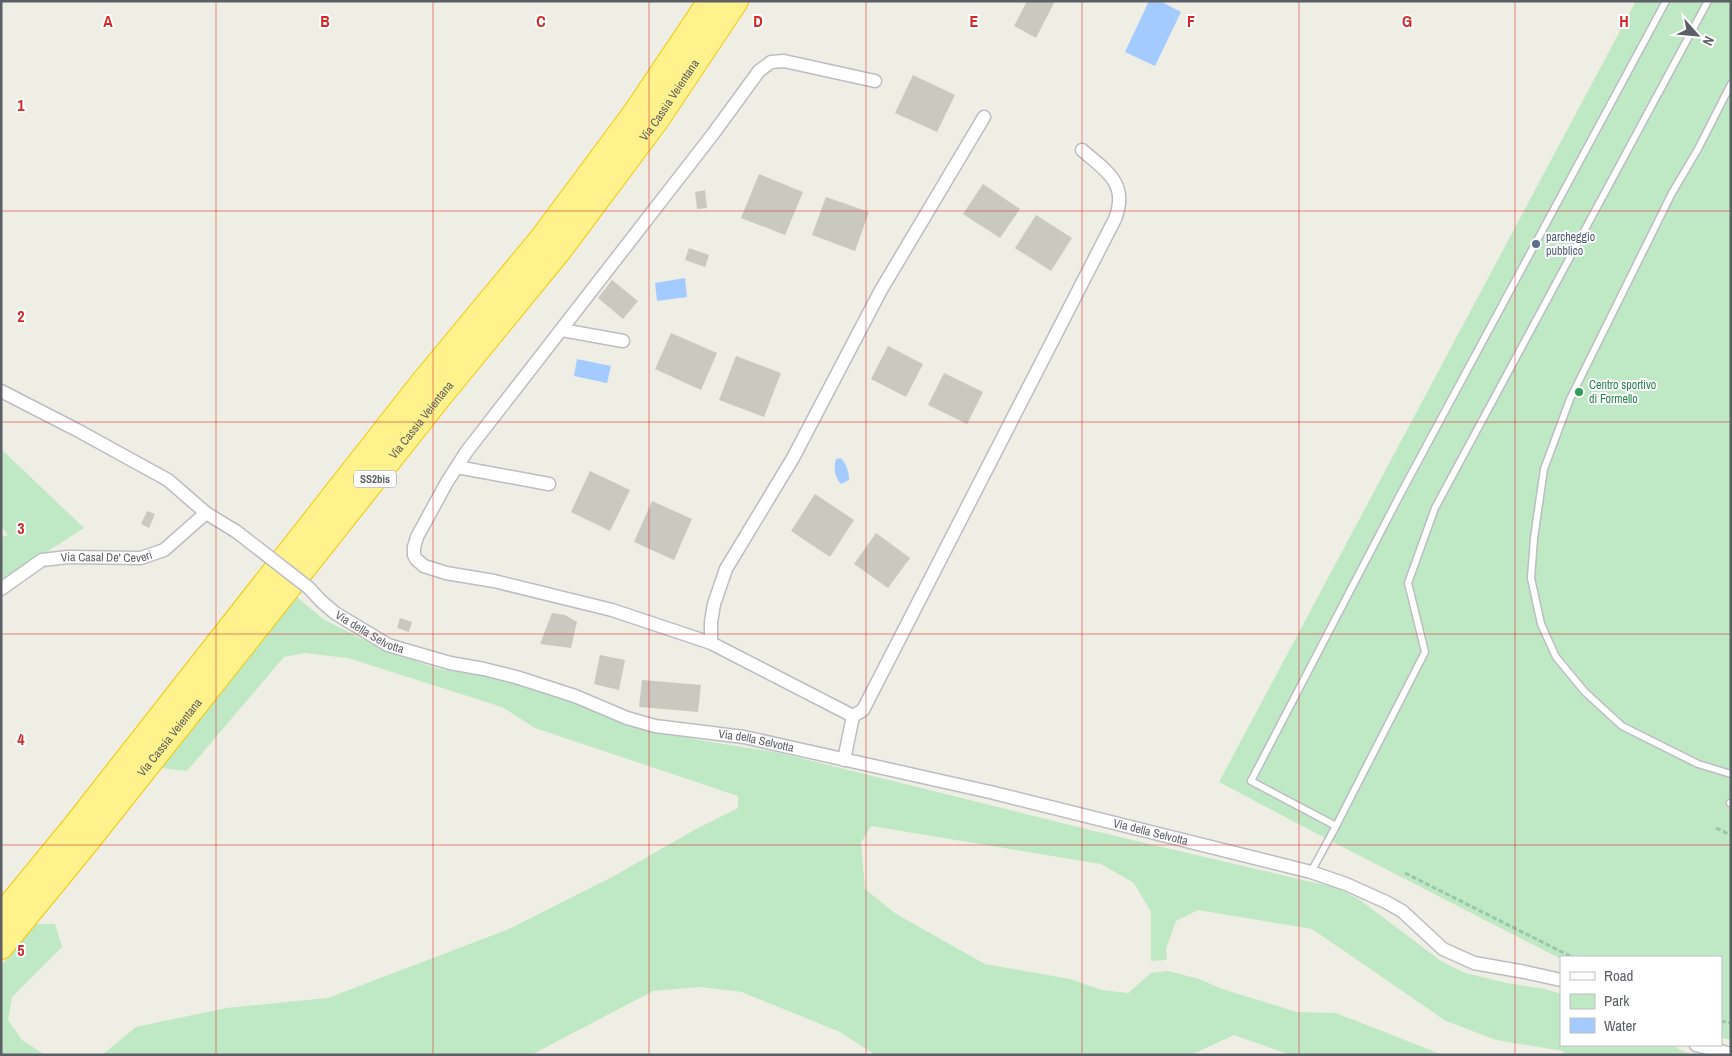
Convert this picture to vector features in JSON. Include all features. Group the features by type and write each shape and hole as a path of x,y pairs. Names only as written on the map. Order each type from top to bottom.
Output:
{"highway":[{"name":"Via Cassia Veientana","path":"1,916 74,827 423,382 543,237 635,113 710,1"},
{"name":"Via Cassia Veientana","path":"1,947 87,842 441,395 560,251 656,121 736,1"}],"street":[{"path":"853,716 711,643 612,610 494,581 446,573 424,566 414,555 415,541 419,531 457,467 765,65 779,60 790,61 875,81"},
{"path":"711,643 711,622 714,604 726,569 793,458 881,290 984,117"},
{"path":"844,760 853,716 863,710 1115,220 1120,200 1118,188 1106,171 1082,150"},
{"path":"562,330 623,341"},
{"name":"Via della Selvotta","path":"1,391 168,480 206,512 237,532 310,588 335,613 388,645 450,663 516,677 575,696 627,718 655,726 744,737 990,792 1311,872 1346,884 1386,902 1402,911 1443,949 1474,963 1560,980"},
{"path":"457,467 549,484"},
{"name":"Via Casal De' Ceveri","path":"1,589 42,560 68,557 142,558 164,550 206,512"},
{"path":"1700,1046 1731,1054"}],"lane":[{"path":"1336,826 1251,781 1406,485 1666,1"},
{"path":"1311,872 1424,652 1408,582 1435,508 1708,1"},
{"path":"1731,84 1698,149 1672,193 1570,399 1544,469 1534,538 1531,578 1542,624 1556,657 1585,692 1622,726 1698,764 1731,774"}],"path":[{"path":"1716,828 1731,835"},
{"path":"1405,873 1570,956"}],"green space":[{"name":"Centro sportivo di Formello","path":"1636,1 1731,1 1731,1040 1722,1038 1722,956 1560,956 1560,958 1219,782"},
{"path":"1,449 84,528 1,580 1,537 8,535 1,526"},
{"path":"292,593 323,619 388,652 439,669 508,679 548,692 622,723 699,740 780,753 1094,831 1337,888 1360,900 1441,961 1465,973 1560,994 1560,1046 1673,1046 1691,1055 1565,1055 1563,1051 1496,1040 1446,1021 1312,929 1198,910 1176,921 1166,949 1167,960 1151,961 1151,912 1134,883 1101,864 871,826 861,843 865,889 896,914 985,964 1070,979 1102,990 1128,993 1151,973 1168,971 1199,979 1222,989 1297,1012 1336,1013 1443,1055 1290,1055 1234,1035 1191,1055 875,1055 840,1032 742,992 700,987 653,991 531,1055 102,1055 136,1027 226,1008 328,998 509,929 614,876 696,829 738,808 738,796 535,728 502,707 348,658 304,653 284,657 187,771 161,768 172,749"},
{"path":"36,924 55,924 62,947 12,997 8,1020 22,1040 45,1055 1,1055 1,966"}],"water":[{"path":"1149,1 1160,1 1181,12 1155,66 1125,52"},
{"path":"685,278 687,297 657,301 655,283"},
{"path":"577,359 611,366 607,383 574,376"},
{"path":"840,458 847,468 849,480 841,484 837,479 835,469 836,459"}],"building":[{"path":"1027,1 1055,1 1036,38 1014,26"},
{"path":"913,75 955,95 937,132 895,113"},
{"path":"759,174 803,192 785,235 741,218"},
{"path":"983,184 1020,209 1000,238 963,214"},
{"path":"705,190 707,208 697,209 695,192"},
{"path":"826,197 869,212 855,251 812,235"},
{"path":"1036,215 1072,238 1051,271 1015,248"},
{"path":"689,248 709,255 705,267 685,260"},
{"path":"612,280 638,301 623,319 598,298"},
{"path":"671,333 717,353 701,390 655,369"},
{"path":"888,346 923,364 906,397 871,379"},
{"path":"736,356 781,373 764,417 719,400"},
{"path":"944,373 983,392 967,424 928,405"},
{"path":"590,471 630,490 610,531 571,512"},
{"path":"815,494 854,520 830,557 791,531"},
{"path":"652,501 692,519 674,560 634,542"},
{"path":"147,511 155,514 149,528 141,524"},
{"path":"876,533 910,558 888,588 854,564"},
{"path":"552,613 565,615 577,622 571,648 540,644"},
{"path":"400,618 412,622 409,632 397,628"},
{"path":"600,655 625,660 619,690 594,684"},
{"path":"642,680 701,685 698,712 639,707"}],"place":[{"name":"parcheggio pubblico","path":"1536,244"},
{"name":"Centro sportivo di Formello","path":"1579,392"}]}
